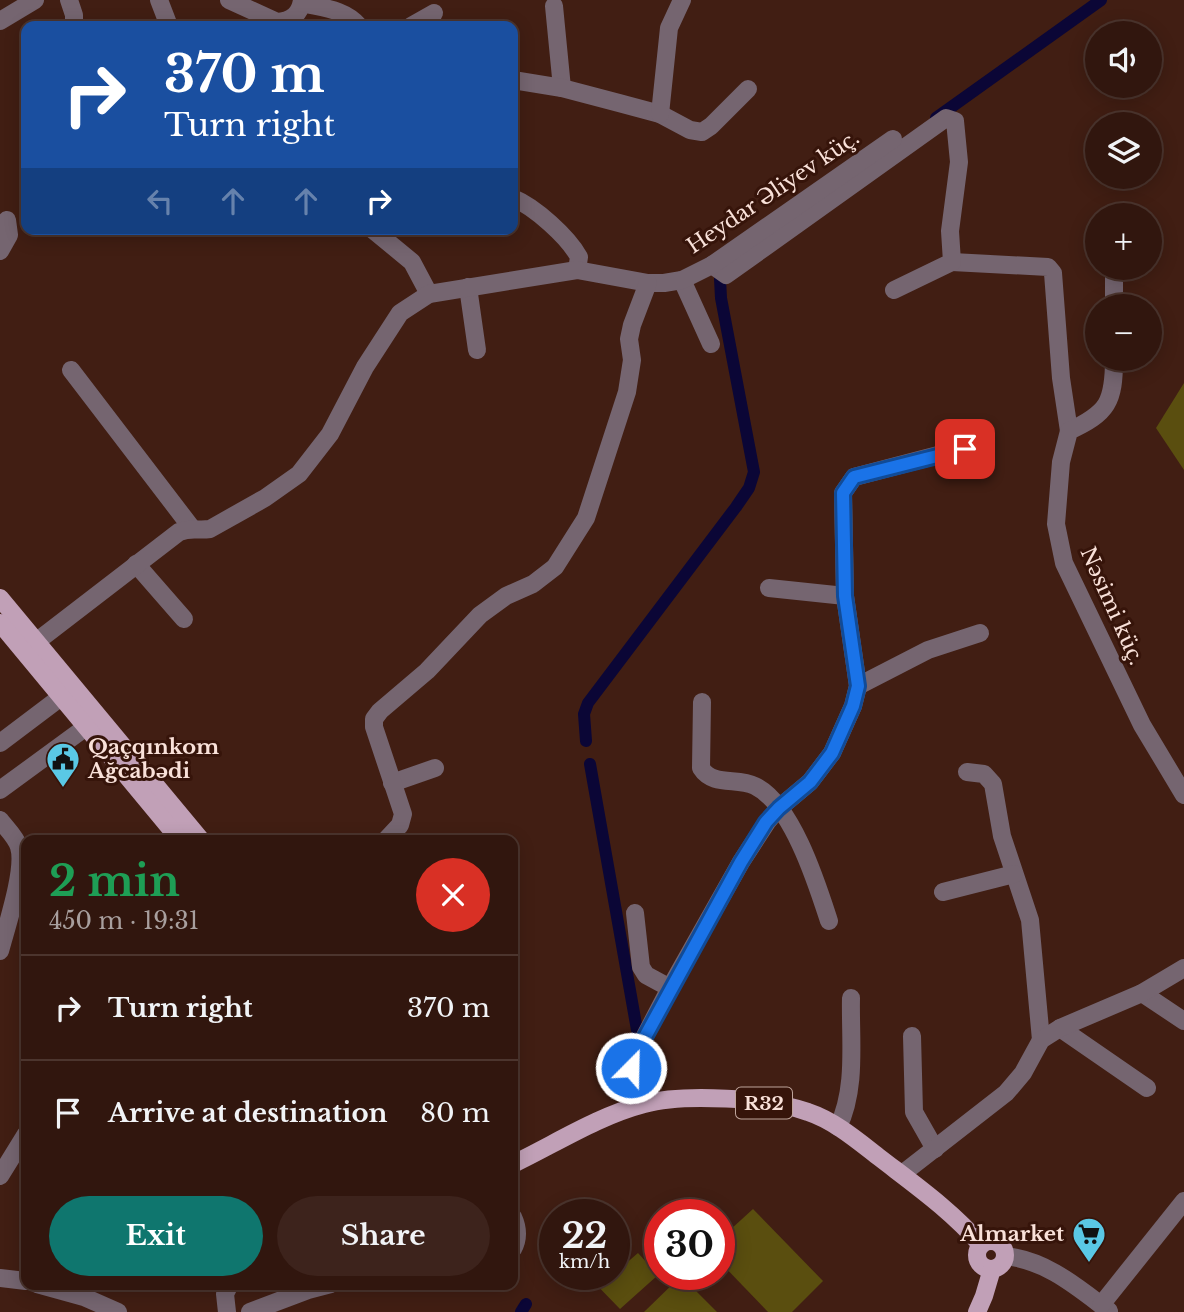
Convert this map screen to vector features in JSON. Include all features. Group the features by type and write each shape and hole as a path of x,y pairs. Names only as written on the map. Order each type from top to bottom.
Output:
{"main road":[{"path":"0,598 197,835"},
{"path":"0,623 173,835"},
{"name":"R32","path":"518,1161 586,1127 641,1104 662,1100 752,1102 807,1111 838,1127 902,1174 952,1214 981,1245"},
{"path":"986,1242 1000,1244 1005,1256 999,1267 992,1269 980,1264 977,1258 981,1245 986,1242"},
{"path":"976,1312 992,1269"}],"street":[{"path":"0,21 35,0"},
{"path":"69,0 74,21"},
{"path":"159,0 167,21"},
{"path":"229,0 275,21"},
{"path":"660,114 669,28 682,0"},
{"path":"287,21 299,11 302,1 340,12 355,21"},
{"path":"554,6 562,88"},
{"path":"420,21 435,13"},
{"path":"518,81 562,88 660,114 691,131 702,132 748,89"},
{"path":"712,265 726,275 946,118 955,121 959,162 950,231 951,262"},
{"name":"Heydar Əliyev küç.","path":"36,642 179,532 191,527 210,529 265,498 299,474 330,434 365,367 400,313 429,294 577,270 648,283 682,279 712,265 892,139"},
{"path":"518,201 535,212 572,245 579,257 577,270"},
{"path":"0,251 9,235 8,220"},
{"path":"379,235 412,262 429,294"},
{"path":"894,290 951,262 1048,267 1052,273 1061,378 1069,431 1101,413 1114,383 1114,371"},
{"path":"682,279 711,344"},
{"path":"391,835 400,825 403,814 374,727 374,719 427,671 480,615 506,596 533,584 555,567 586,518 626,392 632,360 629,339 648,283"},
{"path":"468,287 477,350"},
{"path":"71,370 191,527"},
{"name":"Nəsimi küç.","path":"1069,431 1061,462 1056,524 1064,563 1142,725 1184,795"},
{"path":"641,1104 632,1077 634,1057 670,988 766,822 810,782 832,753 853,706 858,686 845,596 843,493 854,477 965,449 975,440"},
{"path":"136,564 184,619"},
{"path":"769,589 845,596"},
{"path":"858,686 928,650 980,634"},
{"path":"0,743 61,697"},
{"path":"702,702 701,768 706,776 713,779 753,784 768,794 779,808 812,867 829,921"},
{"path":"0,790 86,727"},
{"path":"393,783 435,768"},
{"path":"967,772 984,774 993,783 1002,836 1030,920 1041,1040"},
{"path":"0,820 19,844 21,856 0,951"},
{"path":"943,892 1014,874"},
{"path":"635,913 641,967 646,975 670,988"},
{"path":"902,1174 1006,1093 1023,1073 1041,1040 1060,1028 1142,993 1184,968"},
{"path":"1142,993 1184,1021"},
{"path":"838,1127 848,1104 850,1085 850,998"},
{"path":"1060,1028 1147,1088"},
{"path":"912,1036 914,1112 935,1149"},
{"path":"0,1176 21,1142"},
{"path":"1005,1256 1040,1264 1106,1308 1184,1201"},
{"path":"0,1278 21,1281"},
{"path":"227,1290 227,1312"},
{"path":"250,1312 308,1290"},
{"path":"86,1291 118,1312"}],"shaded area":[{"path":"1184,383 1184,470 1156,428"},
{"path":"753,1209 823,1281 792,1312 768,1312 735,1278 735,1225"},
{"path":"638,1253 644,1260 644,1288 620,1309 602,1290 630,1290 630,1260"},
{"path":"667,1290 695,1290 717,1312 644,1312"}],"waterway":[{"path":"936,118 1101,0"},
{"path":"586,741 584,714 588,703 736,507 749,488 754,472 721,298 720,279"},
{"path":"590,764 637,1030"},
{"path":"521,1312 526,1304"}],"place":[{"name":"Qaçqınkom Ağcabədi","path":"63,789"},
{"name":"Almarket","path":"1089,1264"}],"route":[{"path":"631,1068 634,1057 670,988 741,862 766,822 810,782 832,753 853,706 858,686 845,596 843,493 854,477 965,449"}]}
